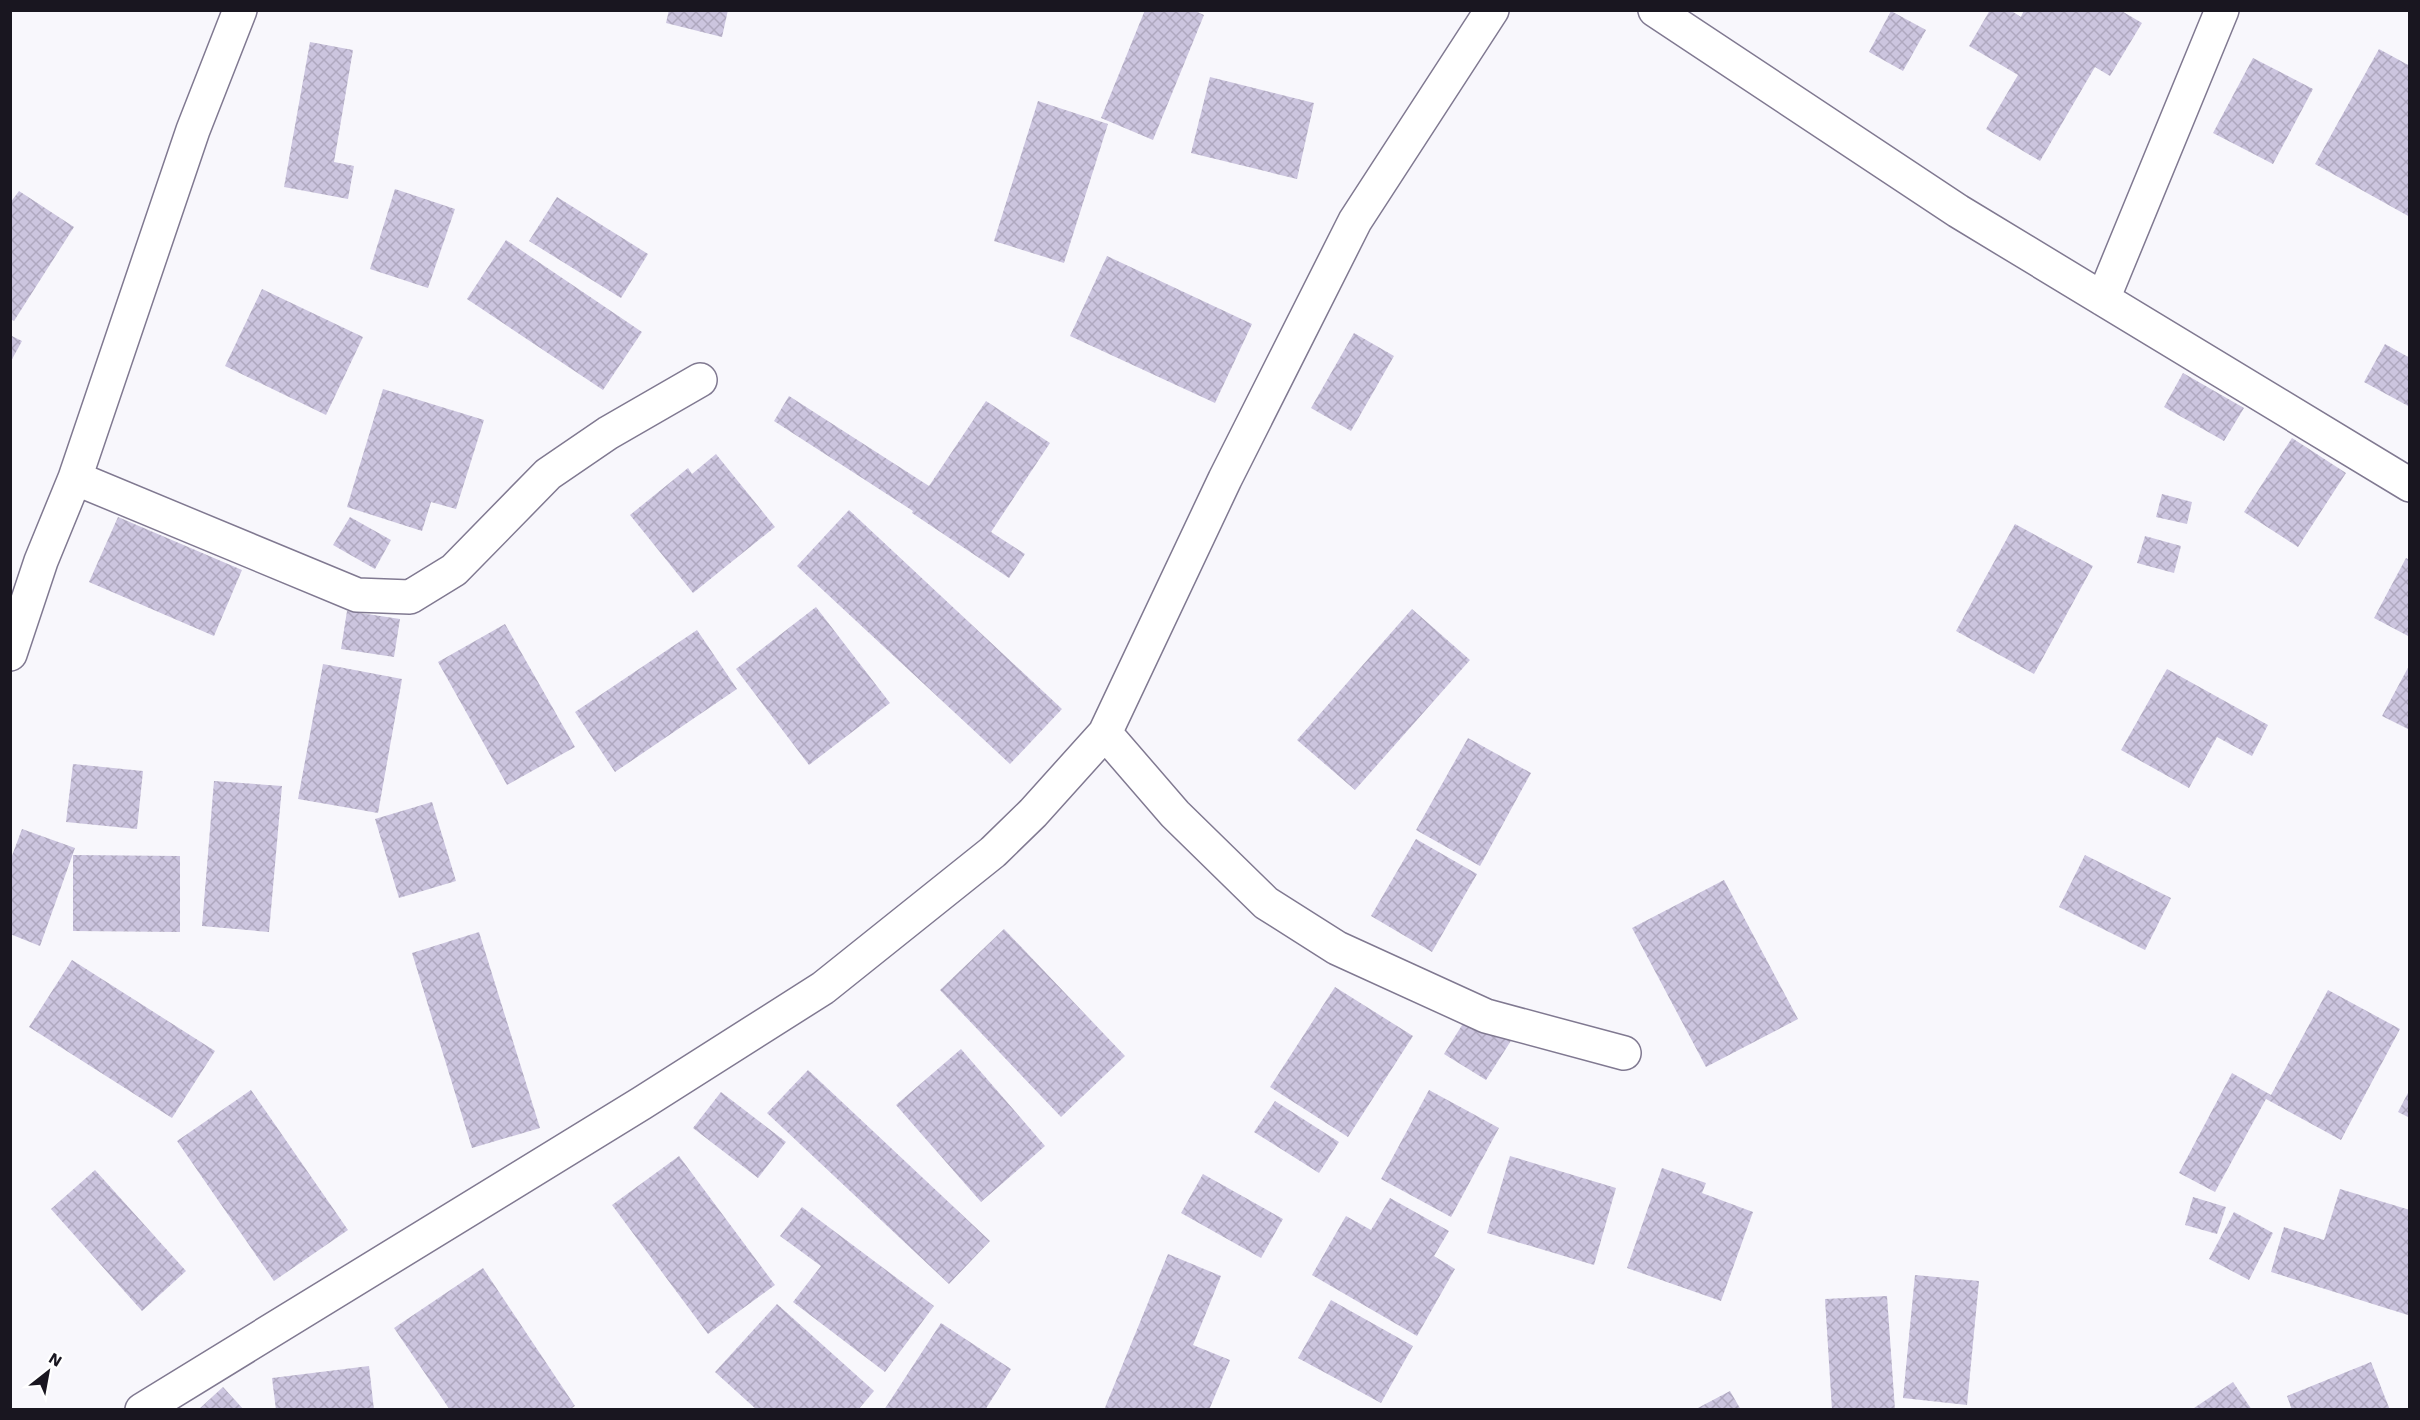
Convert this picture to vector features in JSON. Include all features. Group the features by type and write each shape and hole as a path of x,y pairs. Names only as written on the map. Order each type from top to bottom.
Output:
{"street":[{"path":"10,654 41,561 75,478 193,130 240,10"},
{"path":"142,1410 642,1103 823,988 993,852 1033,813 1104,733 1225,479 1355,221 1492,10"},
{"path":"1655,10 1958,212 2409,485"},
{"path":"2103,299 2222,10"},
{"path":"75,478 357,595 410,597 454,570 548,474 608,433 700,380"},
{"path":"1104,733 1175,814 1266,903 1337,948 1486,1016 1624,1053"}],"building":[{"path":"669,10 728,10 722,37 666,23"},
{"path":"1145,10 1193,10 1204,15 1153,140 1101,118"},
{"path":"1990,10 2010,10 2021,17 2024,10 2120,10 2142,23 2110,76 2095,67 2040,161 1986,129 2018,75 1969,46"},
{"path":"1891,11 1926,30 1903,71 1869,52"},
{"path":"310,42 353,50 334,162 354,166 348,199 284,187"},
{"path":"2379,49 2410,66 2410,217 2315,164"},
{"path":"2253,58 2313,89 2273,164 2213,133"},
{"path":"1210,77 1314,103 1297,179 1191,153"},
{"path":"1038,101 1108,124 1064,263 994,241"},
{"path":"395,189 455,209 428,288 370,269"},
{"path":"19,191 74,227 14,321 10,319 10,203"},
{"path":"557,197 648,254 621,298 529,241"},
{"path":"506,240 642,332 603,390 467,299"},
{"path":"1107,256 1252,324 1215,403 1070,336"},
{"path":"262,289 363,337 326,415 225,366"},
{"path":"1354,333 1394,356 1351,431 1311,408"},
{"path":"10,335 22,341 10,363"},
{"path":"2385,344 2410,358 2410,407 2364,382"},
{"path":"2183,373 2244,408 2224,441 2164,407"},
{"path":"383,389 484,420 456,509 431,502 422,531 347,507"},
{"path":"789,396 929,486 986,401 1050,443 991,532 1025,554 1009,578 912,513 913,511 774,421"},
{"path":"2292,438 2346,473 2298,547 2244,512"},
{"path":"716,454 775,527 693,593 630,515 688,468 692,474"},
{"path":"2162,494 2192,502 2187,524 2156,517"},
{"path":"849,510 1062,709 1010,764 797,566"},
{"path":"118,517 242,570 214,636 89,582"},
{"path":"350,517 391,540 375,569 333,545"},
{"path":"2015,524 2093,566 2034,674 1956,631"},
{"path":"2145,536 2181,546 2174,573 2137,563"},
{"path":"2406,558 2410,560 2410,637 2374,618"},
{"path":"816,607 890,703 809,765 736,669"},
{"path":"1412,609 1470,660 1355,790 1297,740"},
{"path":"347,611 400,619 394,657 341,649"},
{"path":"505,624 575,747 507,785 438,662"},
{"path":"697,630 737,689 615,772 575,712"},
{"path":"323,664 402,679 378,813 298,799"},
{"path":"2410,664 2410,730 2382,716"},
{"path":"2167,669 2268,725 2252,756 2217,737 2189,788 2121,750"},
{"path":"1468,738 1531,773 1480,866 1416,830"},
{"path":"73,764 143,771 137,829 66,822"},
{"path":"214,781 282,786 269,932 202,926"},
{"path":"432,802 456,881 399,898 375,819"},
{"path":"22,829 75,848 40,946 10,934 10,861"},
{"path":"1416,839 1477,874 1432,952 1371,916"},
{"path":"73,855 180,856 180,932 73,931"},
{"path":"2085,855 2171,898 2145,950 2059,907"},
{"path":"1724,880 1798,1019 1706,1067 1632,928"},
{"path":"1004,929 1125,1056 1061,1117 940,990"},
{"path":"479,932 540,1128 472,1148 412,953"},
{"path":"72,960 215,1051 172,1118 29,1027"},
{"path":"1335,987 1413,1036 1348,1137 1270,1087"},
{"path":"2328,990 2400,1029 2341,1140 2266,1099 2215,1192 2179,1173 2232,1073 2271,1095"},
{"path":"1479,998 1521,1025 1486,1080 1444,1054"},
{"path":"961,1049 1045,1146 981,1202 896,1105"},
{"path":"808,1070 990,1241 949,1284 767,1113"},
{"path":"2410,1089 2410,1118 2398,1112"},
{"path":"251,1090 348,1230 274,1281 177,1141"},
{"path":"1429,1090 1499,1128 1451,1217 1381,1179"},
{"path":"721,1092 786,1142 758,1178 693,1128"},
{"path":"1275,1101 1339,1142 1319,1173 1254,1132"},
{"path":"679,1156 775,1285 708,1334 612,1205"},
{"path":"1510,1156 1616,1188 1594,1265 1487,1233"},
{"path":"1662,1168 1706,1183 1702,1193 1753,1212 1721,1301 1627,1268"},
{"path":"95,1170 186,1271 142,1311 51,1209"},
{"path":"1203,1174 1283,1219 1261,1258 1181,1213"},
{"path":"2340,1189 2410,1210 2408,1315 2271,1272 2284,1227 2324,1240"},
{"path":"2193,1197 2226,1207 2217,1234 2185,1225"},
{"path":"1390,1198 1449,1231 1434,1256 1455,1269 1417,1336 1312,1275 1346,1216 1371,1230"},
{"path":"802,1207 934,1306 885,1372 793,1302 821,1266 780,1236"},
{"path":"2234,1212 2273,1233 2249,1280 2209,1259"},
{"path":"1168,1254 1221,1276 1193,1345 1230,1360 1209,1410 1104,1410"},
{"path":"483,1268 575,1406 569,1410 450,1410 394,1328"},
{"path":"1915,1275 1979,1281 1967,1405 1903,1398"},
{"path":"1887,1296 1895,1410 1832,1410 1825,1299"},
{"path":"1331,1300 1413,1346 1381,1403 1298,1358"},
{"path":"777,1304 874,1391 858,1410 757,1410 715,1372"},
{"path":"941,1323 1011,1369 985,1410 884,1410"},
{"path":"2371,1362 2390,1410 2292,1410 2287,1396"},
{"path":"369,1366 374,1410 276,1410 272,1378"},
{"path":"2233,1382 2252,1410 2191,1410"},
{"path":"223,1387 244,1410 198,1410"},
{"path":"1730,1391 1741,1410 1694,1410"}]}
